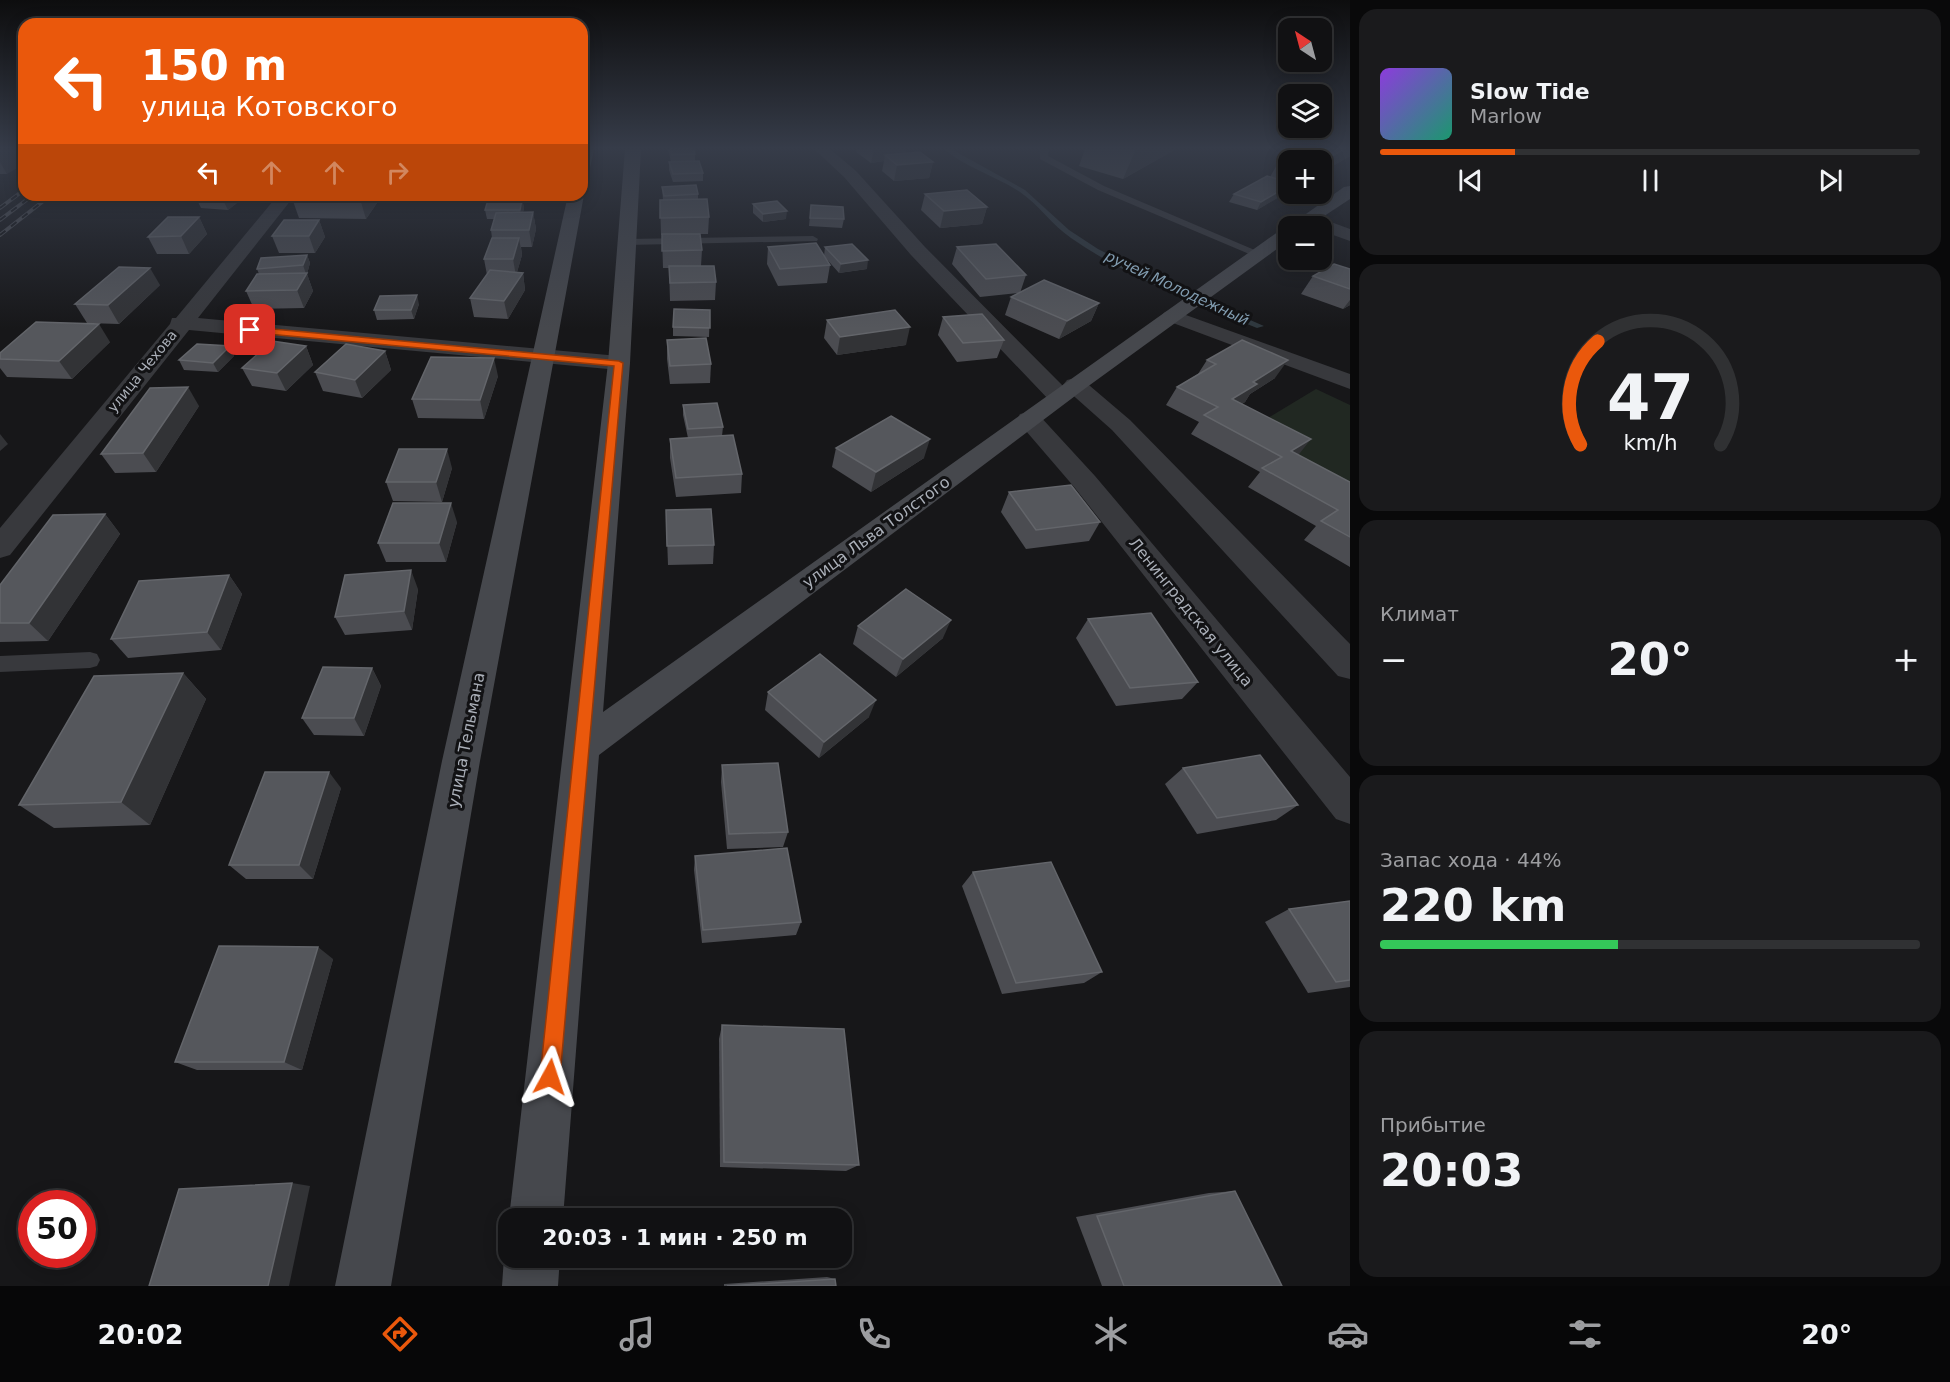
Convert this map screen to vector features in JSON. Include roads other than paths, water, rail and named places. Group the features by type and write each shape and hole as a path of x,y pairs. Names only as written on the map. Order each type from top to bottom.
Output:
{"main road":[{"name":"улица Тельмана","path":"363,1286 461,761 573,209"},
{"path":"537,1208 619,363 629,209"},
{"name":"улица Льва Толстого","path":"581,748 1067,390 1278,240"},
{"path":"530,1286 531,1268"}],"street":[{"name":"улица Чехова","path":"0,548 274,209"},
{"path":"881,209 918,251 1067,390 1121,425 1350,666"},
{"path":"1332,231 1350,236"},
{"path":"1178,311 1350,382"},
{"path":"180,323 619,363"},
{"name":"Ленинградская улица","path":"1029,419 1085,482 1350,806"}],"lane":[{"path":"1151,209 1258,254"},
{"path":"765,228 769,239"},
{"path":"782,239 798,249"},
{"path":"627,242 813,239"},
{"path":"0,664 90,660"}],"waterway":[{"name":"ручей Молодежный","path":"1043,209 1067,232 1118,263 1165,286 1260,326"}],"railway":[{"path":"0,220 15,209"},
{"path":"0,235 33,209"}]}
